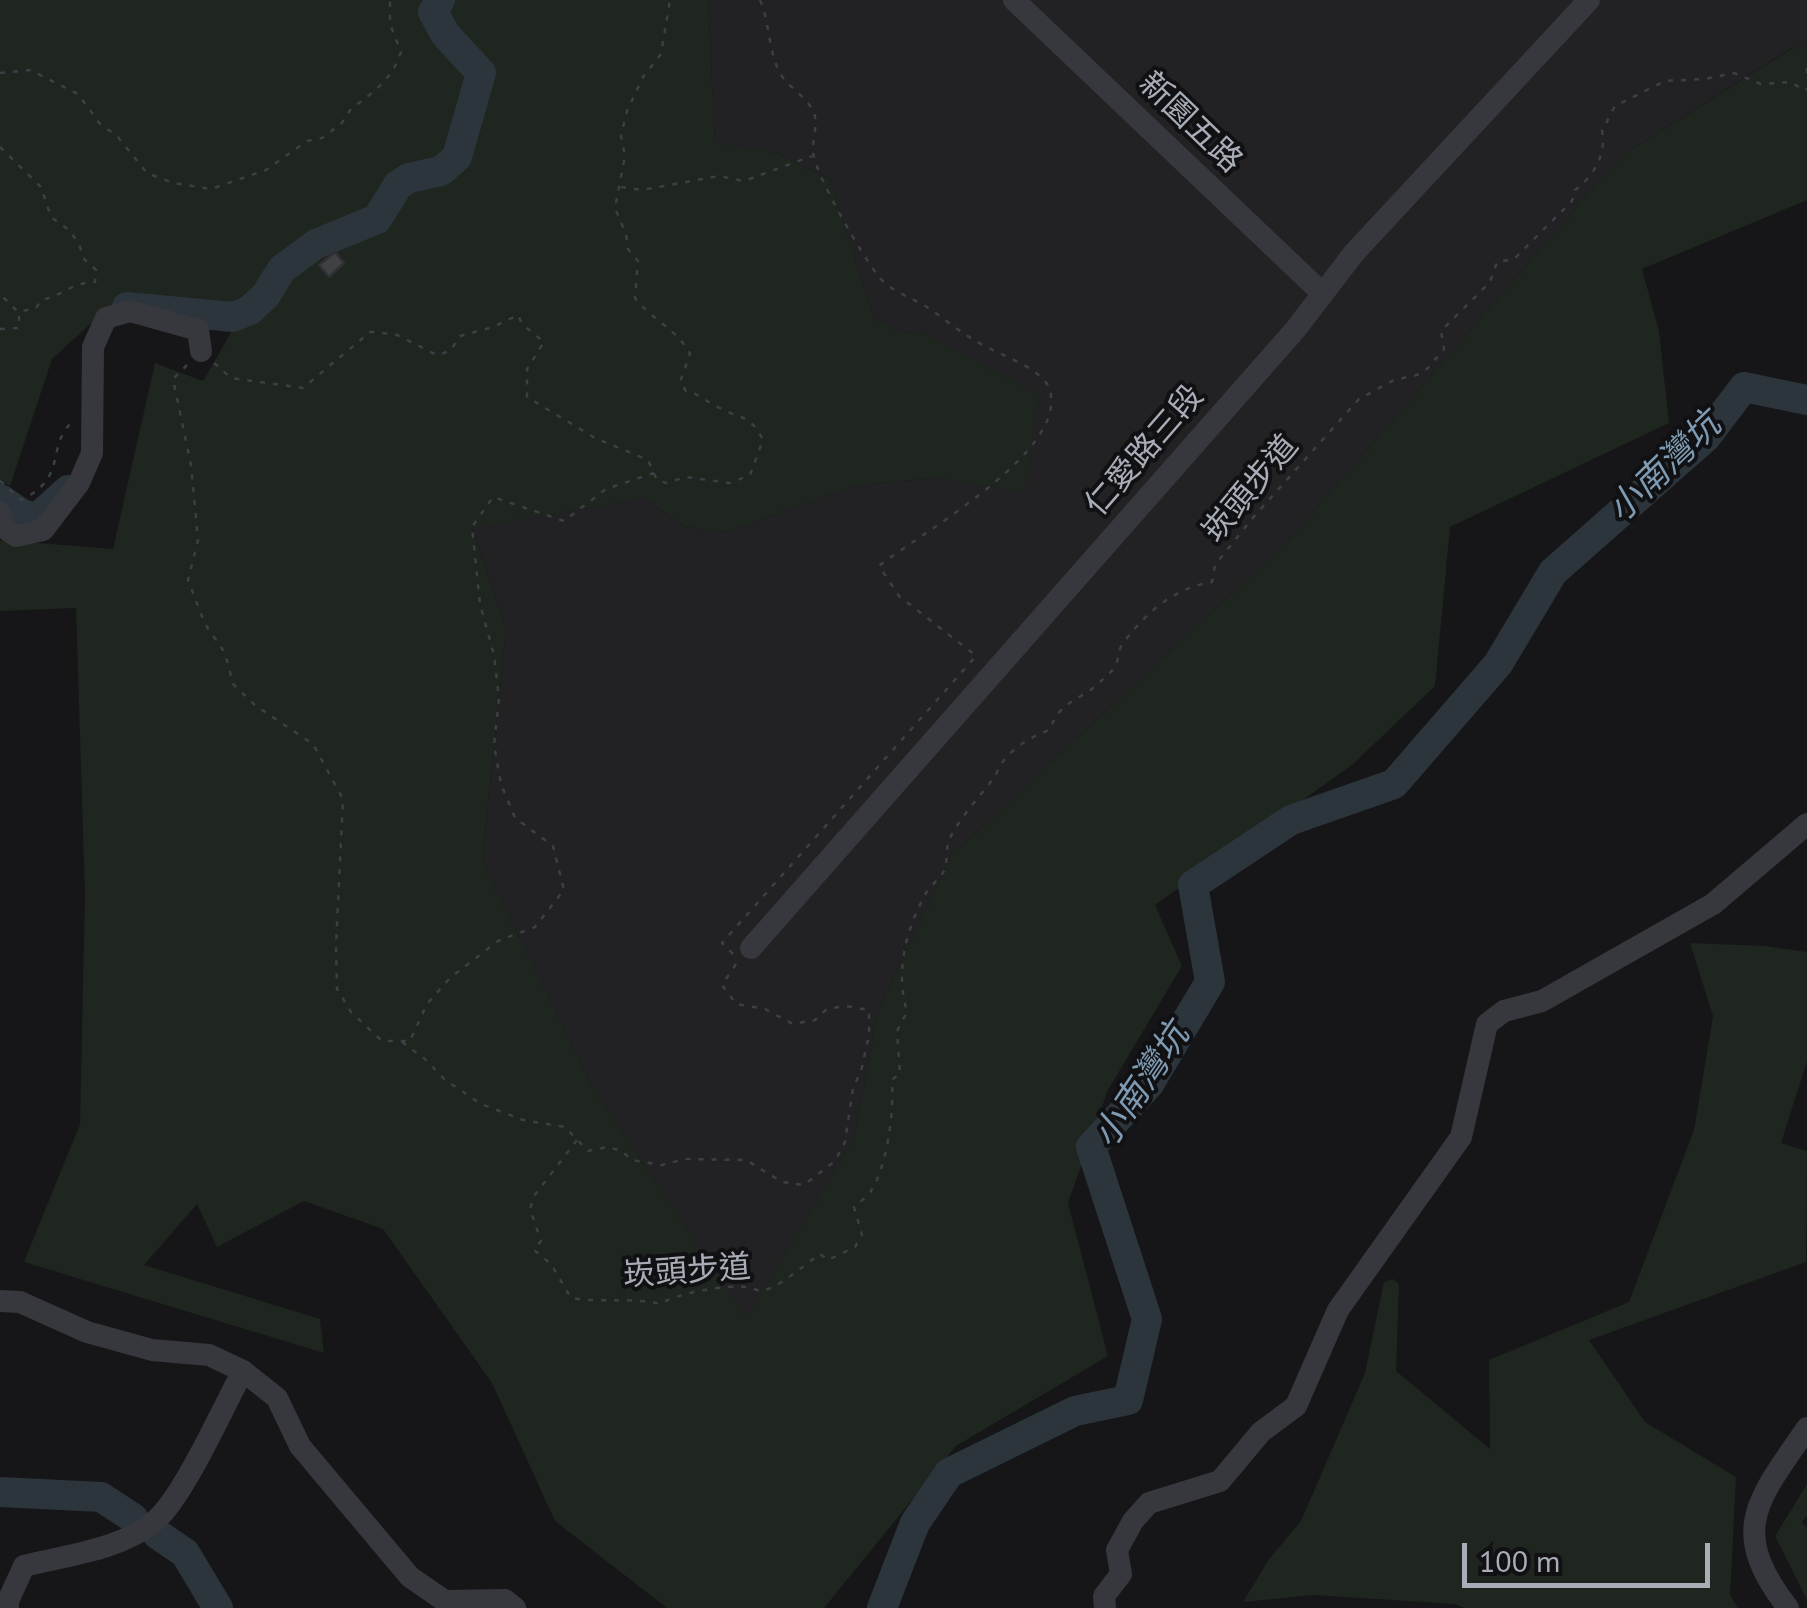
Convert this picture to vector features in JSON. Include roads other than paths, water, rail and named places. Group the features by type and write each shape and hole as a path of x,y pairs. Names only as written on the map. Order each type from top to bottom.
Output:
{"street":[{"name":"新園五路","path":"1014,0 1322,293"},
{"name":"仁愛路三段","path":"745,954 986,664 1294,330 1354,253 1589,0"},
{"path":"0,512 3,527 16,536 43,530 79,482 92,453 93,346 106,318 130,310 184,325 198,330 200,351"},
{"path":"1105,1608 1104,1596 1121,1574 1117,1550 1149,1503 1220,1481 1261,1432 1296,1406 1338,1310 1461,1137 1487,1024 1504,1010 1542,1001 1713,904 1807,824"},
{"path":"0,1301 20,1302 87,1332 152,1350 209,1355 243,1371 277,1398 300,1446 410,1578 445,1601 505,1600 514,1608"},
{"path":"8,1608 24,1566 118,1542 156,1520 180,1488 243,1371"},
{"path":"1788,1608 1758,1562 1754,1532 1757,1504 1807,1428"}],"waterway":[{"path":"127,307 233,317 250,310 266,295 282,269 316,244 377,219 398,185 409,178 441,171 457,157 481,73 445,34 433,12 440,0"},
{"name":"小南灣坑","path":"882,1608 915,1523 949,1473 1075,1411 1128,1400 1147,1319 1091,1147 1149,1084 1210,982 1193,885 1291,820 1394,784 1498,664 1553,572 1706,437 1744,387 1807,400"},
{"path":"0,499 36,519 68,490"},
{"name":"小南灣坑","path":"0,1492 101,1497 133,1518"},
{"name":"小南灣坑","path":"157,1534 185,1553 218,1608"}]}
